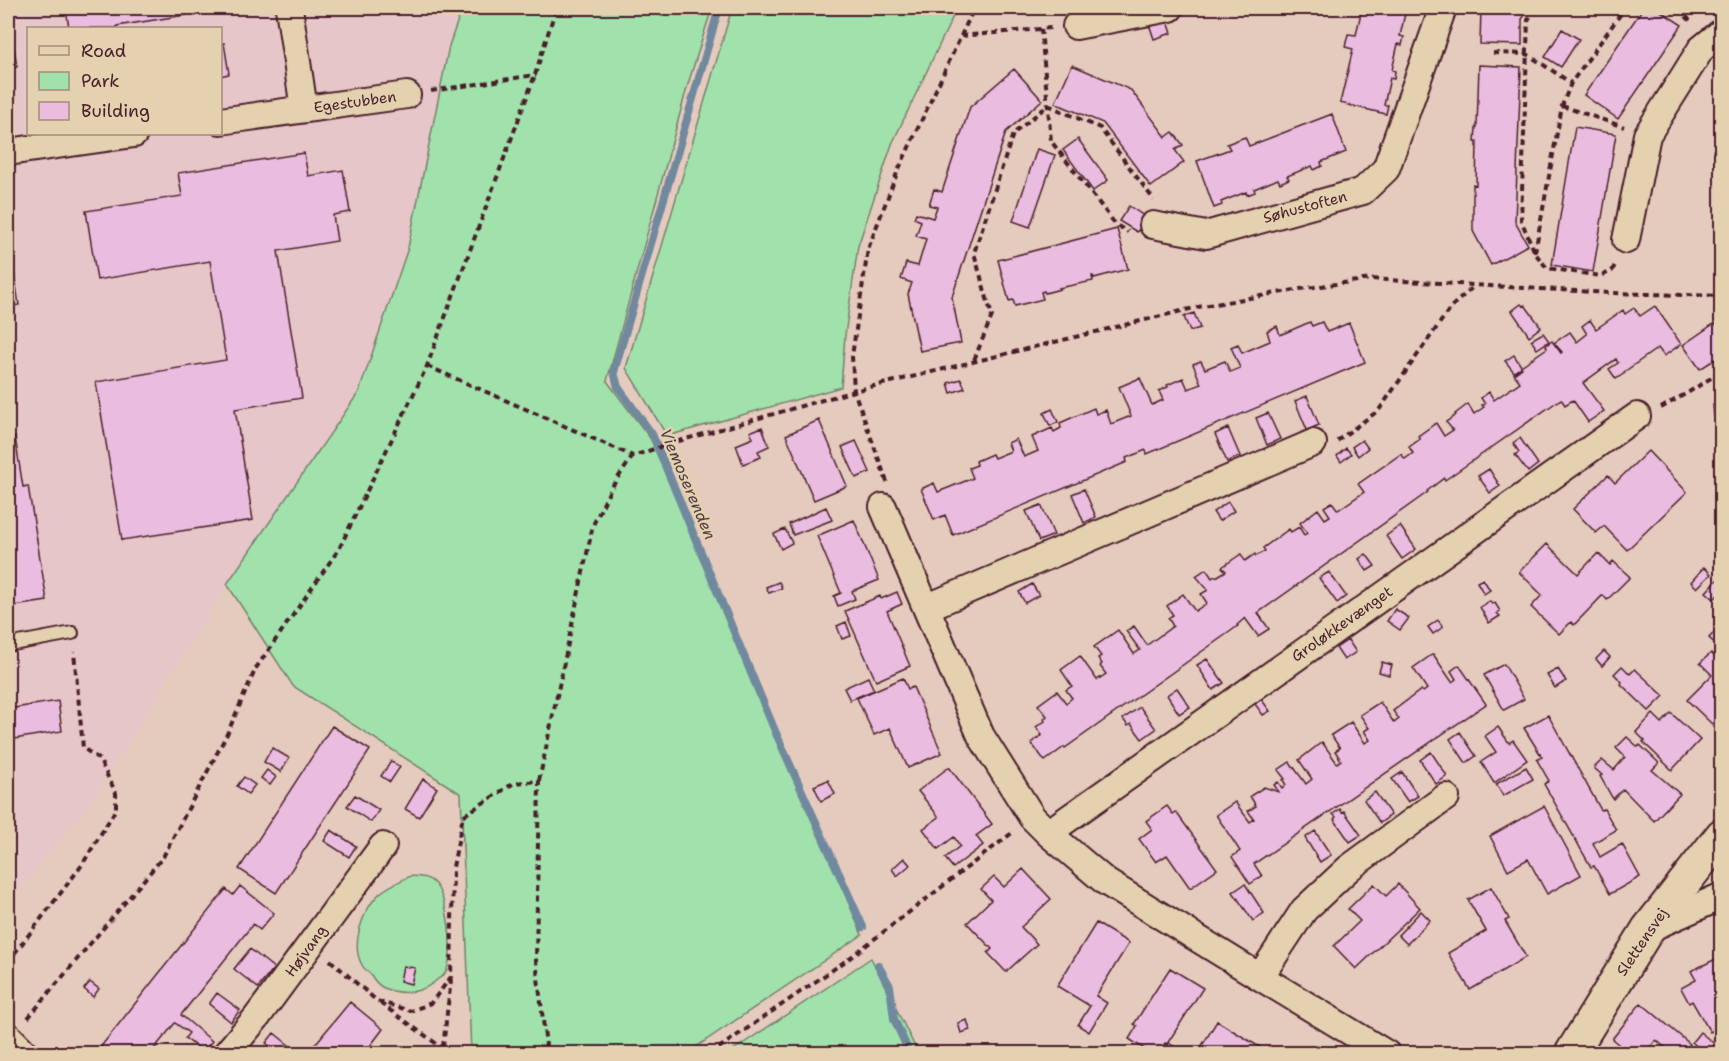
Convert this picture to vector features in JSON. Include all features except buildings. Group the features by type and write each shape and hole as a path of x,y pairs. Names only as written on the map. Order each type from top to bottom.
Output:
{"street":[{"name":"Egestubben","path":"289,8 304,109"},
{"path":"1076,26 1170,8"},
{"name":"Søhustoften","path":"1153,225 1206,234 1363,191 1386,169 1443,8"},
{"path":"1626,240 1647,135 1701,50 1722,32"},
{"name":"Egestubben","path":"222,121 407,94"},
{"path":"8,152 127,135"},
{"name":"Groløkkevænget","path":"1040,825 1637,416"},
{"path":"928,607 1313,443"},
{"path":"883,507 928,607 981,736 1040,825 1107,882 1387,1053"},
{"path":"1260,977 1304,910 1349,868 1446,797"},
{"name":"Slettensvej","path":"1571,1053 1648,929 1722,835"},
{"name":"Højvang","path":"226,1053 257,1017 383,846"},
{"path":"1648,929 1722,896"}],"lane":[{"path":"8,645 72,633"}],"path":[{"path":"15,1043 163,857 227,734 256,668 339,549 427,366 535,75 556,8"},
{"path":"883,507 887,480 854,391 852,356 868,249 897,173 974,8"},
{"path":"1536,8 1528,20 1521,220 1535,253 1547,268 1601,276 1612,271 1626,240"},
{"path":"1535,253 1562,106 1571,83 1625,8"},
{"path":"961,36 1076,26"},
{"path":"1041,29 1048,105 1052,141 1116,225 1137,238 1153,225 1158,204 1100,128 1048,105"},
{"path":"1493,53 1527,54 1571,83"},
{"path":"407,94 535,75"},
{"path":"974,361 992,316 974,253 1013,134 1048,105"},
{"path":"1562,106 1647,135"},
{"path":"547,1053 536,962 539,781 592,525 611,488 633,456 672,442 854,391 1198,307 1300,289 1371,279 1610,294 1722,296"},
{"path":"1313,443 1339,441 1379,411 1451,307 1474,286"},
{"path":"427,366 633,456"},
{"path":"1689,392 1722,371"},
{"path":"8,962 82,865 116,809 116,793 105,769 99,759 83,748 72,633"},
{"path":"443,1047 451,977 453,867 463,816 514,783 539,781"},
{"path":"710,1053 1040,825"},
{"path":"311,944 377,1001 451,1053"},
{"path":"377,1001 411,1011 431,1003 451,977"}],"shaded area":[{"path":"8,8 462,8 449,46 408,248 359,392 227,584 89,803 8,904"}],"green space":[{"path":"462,8 712,8 688,84 607,381 665,458 862,935 687,1053 471,1053 461,794 293,686 227,584 359,392 408,248 449,46"},
{"path":"732,8 957,8 892,144 858,246 845,335 841,387 667,436 626,368"},
{"path":"411,876 428,879 438,889 443,899 449,926 450,953 445,974 432,984 412,992 398,992 380,986 364,968 357,947 358,938 363,918 373,901 390,886"},
{"path":"871,958 918,1053 729,1053"}],"waterway":[{"name":"Viemoserenden","path":"719,8 614,372 618,387 652,434 775,731 863,927"},
{"name":"Viemoserenden","path":"878,965 890,986 894,1019 910,1054"}]}
